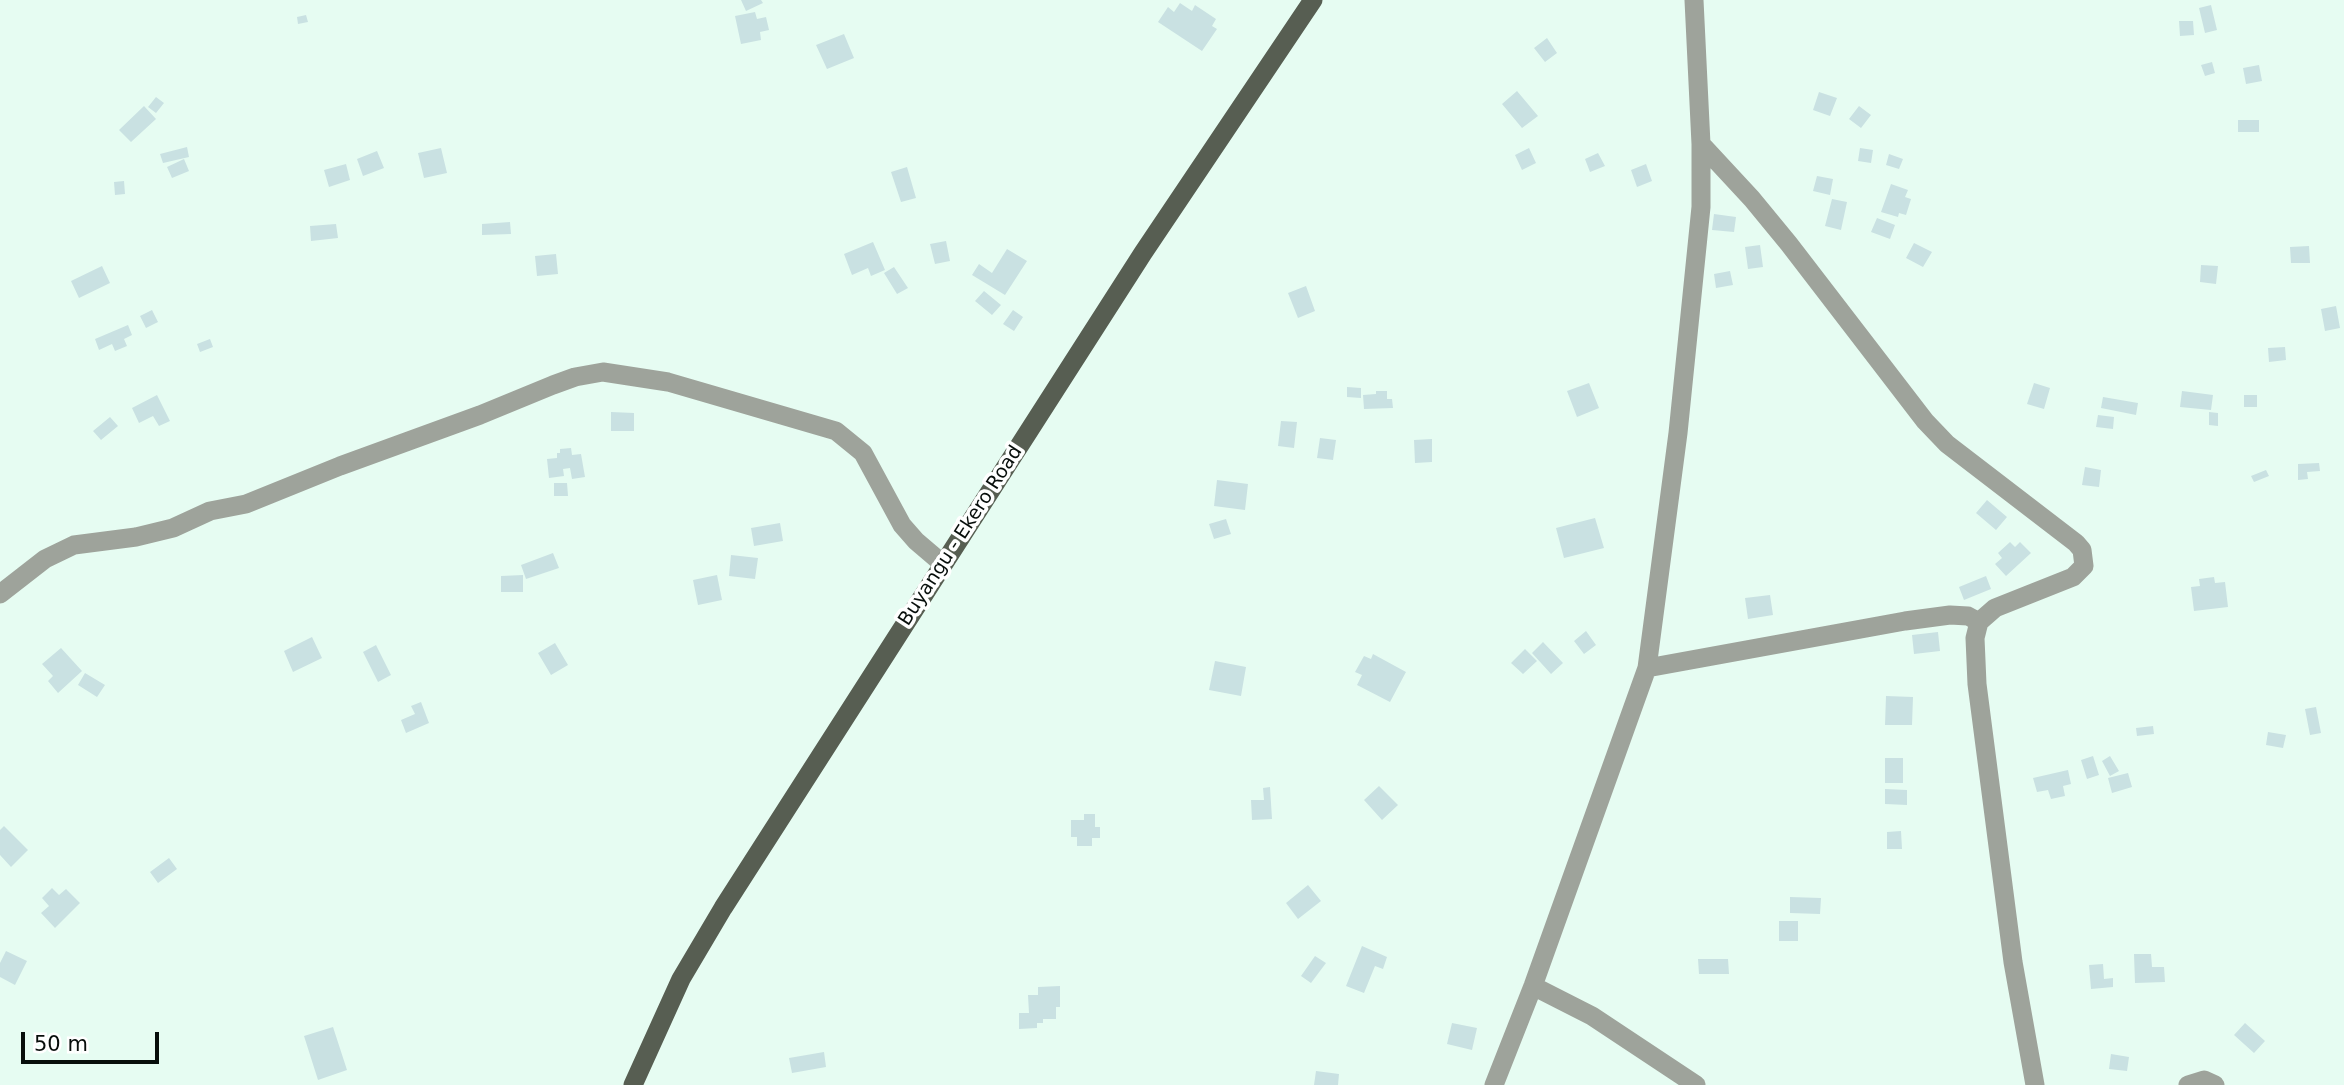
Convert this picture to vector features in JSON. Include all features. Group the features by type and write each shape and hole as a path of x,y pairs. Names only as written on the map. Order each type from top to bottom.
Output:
{"main road":[{"name":"Buyangu - Ekero Road","path":"633,1085 669,1003 695,953 1143,253 1313,0"}],"street":[{"path":"1494,1085 1647,668 1688,348 1701,207 1701,144 1694,0"},
{"path":"1701,144 1752,199 1901,392 1947,444 2082,550 2084,566 2073,577 1995,608 1979,622 1975,638 1977,684 2013,962 2035,1085"},
{"path":"0,594 45,559 74,545 136,537 173,528 210,512 246,504 552,385 603,372 668,382 836,431 863,453 909,533 943,564"},
{"path":"1647,668 1905,621 1950,615 1968,616 1979,622"},
{"path":"1532,986 1592,1016 1696,1085"},
{"path":"2188,1085 2204,1080 2216,1085"}],"building":[{"path":"741,0 761,0 763,3 746,11"},
{"path":"1180,3 1192,11 1195,5 1216,19 1212,26 1217,29 1202,51 1158,22 1168,7 1174,12"},
{"path":"2211,5 2217,30 2205,33 2199,8"},
{"path":"755,12 757,19 766,17 769,30 760,32 761,40 741,44 735,16"},
{"path":"306,15 308,22 298,24 297,17"},
{"path":"2179,21 2193,21 2194,35 2180,36"},
{"path":"844,34 854,58 827,69 816,45"},
{"path":"1547,38 1557,53 1545,62 1534,48"},
{"path":"2212,62 2215,73 2205,76 2201,65"},
{"path":"2259,65 2262,81 2246,84 2243,68"},
{"path":"1517,91 1538,116 1522,128 1502,104"},
{"path":"1819,92 1837,98 1830,116 1813,110"},
{"path":"156,97 164,103 156,113 148,107"},
{"path":"144,106 156,119 131,142 119,130"},
{"path":"1859,106 1871,115 1861,128 1849,119"},
{"path":"2238,120 2259,120 2259,132 2238,132"},
{"path":"187,147 189,157 163,163 160,154"},
{"path":"441,148 447,173 424,178 418,153"},
{"path":"1529,148 1536,163 1522,170 1515,155"},
{"path":"1860,148 1873,150 1871,163 1858,161"},
{"path":"377,151 384,168 363,176 357,159"},
{"path":"1598,153 1605,166 1590,172 1585,159"},
{"path":"1889,154 1903,159 1899,169 1886,165"},
{"path":"184,159 189,171 172,178 167,167"},
{"path":"346,164 350,180 329,187 324,170"},
{"path":"1646,164 1652,181 1637,187 1631,170"},
{"path":"907,167 916,198 901,202 891,172"},
{"path":"1817,176 1833,179 1830,195 1813,191"},
{"path":"124,181 125,194 115,195 114,182"},
{"path":"1891,184 1908,190 1905,197 1911,199 1906,215 1899,213 1898,217 1881,212"},
{"path":"1832,199 1847,202 1841,230 1825,226"},
{"path":"1714,214 1736,217 1734,232 1712,230"},
{"path":"1877,218 1895,225 1890,239 1871,232"},
{"path":"510,222 511,234 482,235 482,224"},
{"path":"336,224 338,238 311,241 310,226"},
{"path":"946,241 950,261 935,264 930,244"},
{"path":"873,242 885,270 871,276 868,268 852,275 844,254"},
{"path":"1914,243 1932,252 1923,267 1906,258"},
{"path":"1760,245 1763,267 1748,269 1745,247"},
{"path":"2309,246 2310,263 2291,263 2290,247"},
{"path":"1007,249 1027,261 1005,295 972,275 979,264 992,273"},
{"path":"556,254 558,274 537,276 535,256"},
{"path":"2201,265 2218,266 2216,284 2200,282"},
{"path":"102,266 110,283 79,298 71,281"},
{"path":"894,267 908,288 897,294 884,273"},
{"path":"1730,271 1733,285 1716,288 1714,274"},
{"path":"1306,286 1315,311 1298,318 1288,293"},
{"path":"984,291 1001,305 992,315 975,301"},
{"path":"2336,306 2340,328 2325,331 2321,309"},
{"path":"152,310 158,322 146,328 140,316"},
{"path":"1013,310 1023,317 1014,331 1003,324"},
{"path":"128,325 132,335 124,339 127,346 115,351 112,344 99,350 95,339"},
{"path":"210,339 213,347 200,352 197,344"},
{"path":"2285,347 2286,360 2269,362 2268,348"},
{"path":"1589,383 1599,408 1577,417 1567,391"},
{"path":"2034,383 2050,388 2044,409 2027,404"},
{"path":"1347,387 1361,388 1361,398 1347,397"},
{"path":"1376,391 1387,391 1387,399 1392,399 1393,408 1364,409 1363,395 1376,394"},
{"path":"2182,391 2213,395 2211,410 2180,407"},
{"path":"157,395 170,421 159,426 153,416 139,423 132,408"},
{"path":"2244,395 2257,395 2257,407 2244,407"},
{"path":"2103,397 2138,403 2136,415 2101,408"},
{"path":"611,412 634,413 634,431 611,431"},
{"path":"2209,412 2218,413 2218,426 2209,425"},
{"path":"2098,415 2114,417 2113,429 2096,427"},
{"path":"110,417 118,426 101,440 93,431"},
{"path":"1281,421 1297,422 1294,448 1278,446"},
{"path":"1320,438 1336,440 1333,460 1317,458"},
{"path":"1432,439 1432,462 1415,463 1414,440"},
{"path":"571,448 572,455 581,454 585,477 572,479 570,468 563,469 564,476 549,478 547,459 557,458 560,449"},
{"path":"2319,463 2320,471 2307,472 2308,479 2298,480 2298,464"},
{"path":"2085,467 2101,470 2099,487 2082,485"},
{"path":"2266,470 2269,476 2254,482 2251,476"},
{"path":"1217,480 1248,484 1245,510 1214,506"},
{"path":"554,483 567,483 568,496 554,496"},
{"path":"1987,500 2007,517 1996,530 1976,513"},
{"path":"1595,518 1604,548 1564,558 1556,528"},
{"path":"1226,519 1231,534 1214,539 1209,524"},
{"path":"780,523 783,541 754,546 751,528"},
{"path":"2010,542 2015,547 2020,542 2031,553 2006,576 1995,564 2002,558 1998,553"},
{"path":"553,553 559,568 526,579 521,565"},
{"path":"731,555 758,558 755,579 729,576"},
{"path":"523,575 523,592 501,592 501,576"},
{"path":"717,575 722,600 698,605 693,580"},
{"path":"1986,576 1991,589 1964,600 1959,587"},
{"path":"2214,577 2215,583 2225,582 2228,607 2194,611 2191,587 2200,586 2199,579"},
{"path":"1770,595 1773,615 1748,619 1745,598"},
{"path":"1586,631 1596,645 1584,654 1574,641"},
{"path":"1938,632 1940,651 1914,654 1912,635"},
{"path":"312,637 322,658 293,672 284,651"},
{"path":"1543,642 1563,663 1551,674 1532,653"},
{"path":"555,643 568,665 551,675 538,653"},
{"path":"376,645 391,675 378,682 363,652"},
{"path":"61,648 82,671 58,693 48,681 53,676 42,664"},
{"path":"1525,649 1537,661 1523,674 1511,663"},
{"path":"1373,654 1406,672 1390,702 1357,685 1362,675 1355,672 1364,656 1371,659"},
{"path":"1215,661 1246,667 1241,696 1209,690"},
{"path":"85,673 105,685 97,697 78,685"},
{"path":"1886,696 1913,697 1912,725 1885,725"},
{"path":"421,702 429,723 406,733 401,720 415,714 411,706"},
{"path":"2316,707 2321,733 2310,735 2305,709"},
{"path":"2153,726 2154,734 2137,736 2136,728"},
{"path":"2268,732 2286,735 2283,748 2266,745"},
{"path":"2093,756 2099,775 2087,779 2081,760"},
{"path":"2110,756 2119,771 2110,776 2102,761"},
{"path":"1885,758 1903,758 1903,783 1885,783"},
{"path":"2068,770 2071,784 2063,786 2065,796 2051,799 2048,790 2037,792 2033,778"},
{"path":"2128,773 2132,787 2112,793 2108,778"},
{"path":"1379,786 1398,805 1382,820 1364,800"},
{"path":"1270,787 1272,819 1252,820 1251,800 1264,800 1263,788"},
{"path":"1885,789 1907,790 1907,805 1885,804"},
{"path":"1084,814 1095,814 1095,827 1100,827 1100,838 1092,838 1092,846 1077,846 1077,837 1071,837 1071,820 1084,820"},
{"path":"4,826 28,850 11,867 0,855 0,830"},
{"path":"1901,831 1902,849 1887,849 1887,832"},
{"path":"169,858 177,869 158,883 150,872"},
{"path":"1308,885 1321,901 1298,919 1286,903"},
{"path":"52,888 59,895 66,889 80,903 55,928 41,913 49,906 42,898"},
{"path":"1790,897 1821,898 1820,914 1790,913"},
{"path":"1779,921 1798,921 1798,941 1779,941"},
{"path":"1362,946 1387,957 1383,969 1375,966 1364,993 1346,986"},
{"path":"6,951 27,961 15,985 0,977 0,963"},
{"path":"2134,954 2151,954 2152,967 2164,967 2165,982 2135,983"},
{"path":"1315,956 1326,963 1311,983 1301,976"},
{"path":"1698,959 1728,959 1729,974 1699,974"},
{"path":"2103,964 2104,979 2113,978 2113,987 2091,989 2089,965"},
{"path":"1060,986 1060,1007 1056,1007 1056,1019 1043,1019 1043,1023 1037,1023 1037,1028 1019,1029 1019,1013 1029,1013 1028,995 1038,995 1038,987"},
{"path":"1452,1023 1477,1028 1472,1050 1447,1044"},
{"path":"2245,1023 2265,1041 2254,1053 2234,1035"},
{"path":"333,1027 347,1070 318,1080 304,1036"},
{"path":"824,1052 826,1067 792,1073 789,1058"},
{"path":"2111,1054 2129,1057 2127,1071 2109,1069"},
{"path":"1316,1071 1339,1074 1338,1085 1314,1085"}]}
